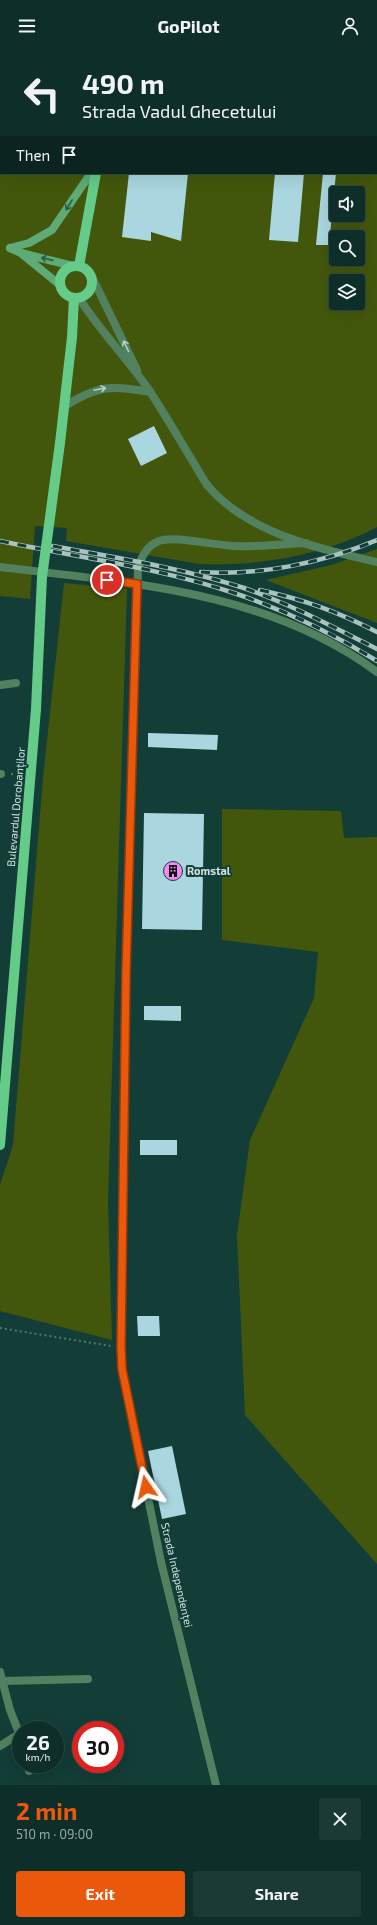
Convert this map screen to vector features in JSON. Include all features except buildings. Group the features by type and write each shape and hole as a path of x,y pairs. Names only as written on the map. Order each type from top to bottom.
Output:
{"main road":[{"path":"21,253 60,286 65,294 77,298 89,293 92,288 92,277 87,270 21,253 10,248 29,243 52,230 90,174"},
{"path":"76,266 96,174"},
{"path":"60,286 62,273 76,266"},
{"name":"Bulevardul Dorobanților","path":"0,1145 5,1104 36,709 42,577 65,406 77,298"}],"street":[{"path":"92,277 143,381"},
{"path":"77,298 143,381 208,485 227,503 263,526 306,543 338,554 377,562"},
{"path":"65,406 86,393 106,388 129,388 150,392"},
{"name":"Strada Independenței","path":"216,1785 161,1562 122,1369 121,1347 126,973 138,569 142,555 151,545 160,541 174,540 235,546 306,543"},
{"path":"0,567 137,584 180,591 238,605 283,620 319,635 377,672"},
{"path":"0,685 16,683"},
{"path":"0,1672 15,1721"},
{"path":"2,1681 88,1679"},
{"path":"0,1746 12,1740"}],"path":[{"path":"1,774 30,774"},
{"path":"0,1328 121,1347"}],"green space":[{"path":"0,174 377,174 377,527 357,537 335,545 290,557 244,563 199,564 66,541 67,528 35,526 30,599 0,596"},
{"path":"377,549 377,623 266,580 331,565"},
{"path":"64,583 127,589 108,1201 112,1340 0,1311 0,1185 13,1145 43,778"},
{"path":"222,809 341,811 344,838 377,837 377,1564 245,1415 237,1235 250,1140 314,998 318,952 222,940"}],"railway":[{"path":"201,572 223,573 268,570 335,555 377,540"},
{"path":"0,541 148,570 206,584 272,607 308,623 377,661"},
{"path":"53,546 173,569 244,588 328,624 377,649"},
{"path":"260,590 320,607 377,632"}],"place":[{"name":"Romstal","path":"173,871"}],"route":[{"path":"107,580 137,584 126,973 123,1288 121,1347 122,1369 146,1487"}]}
